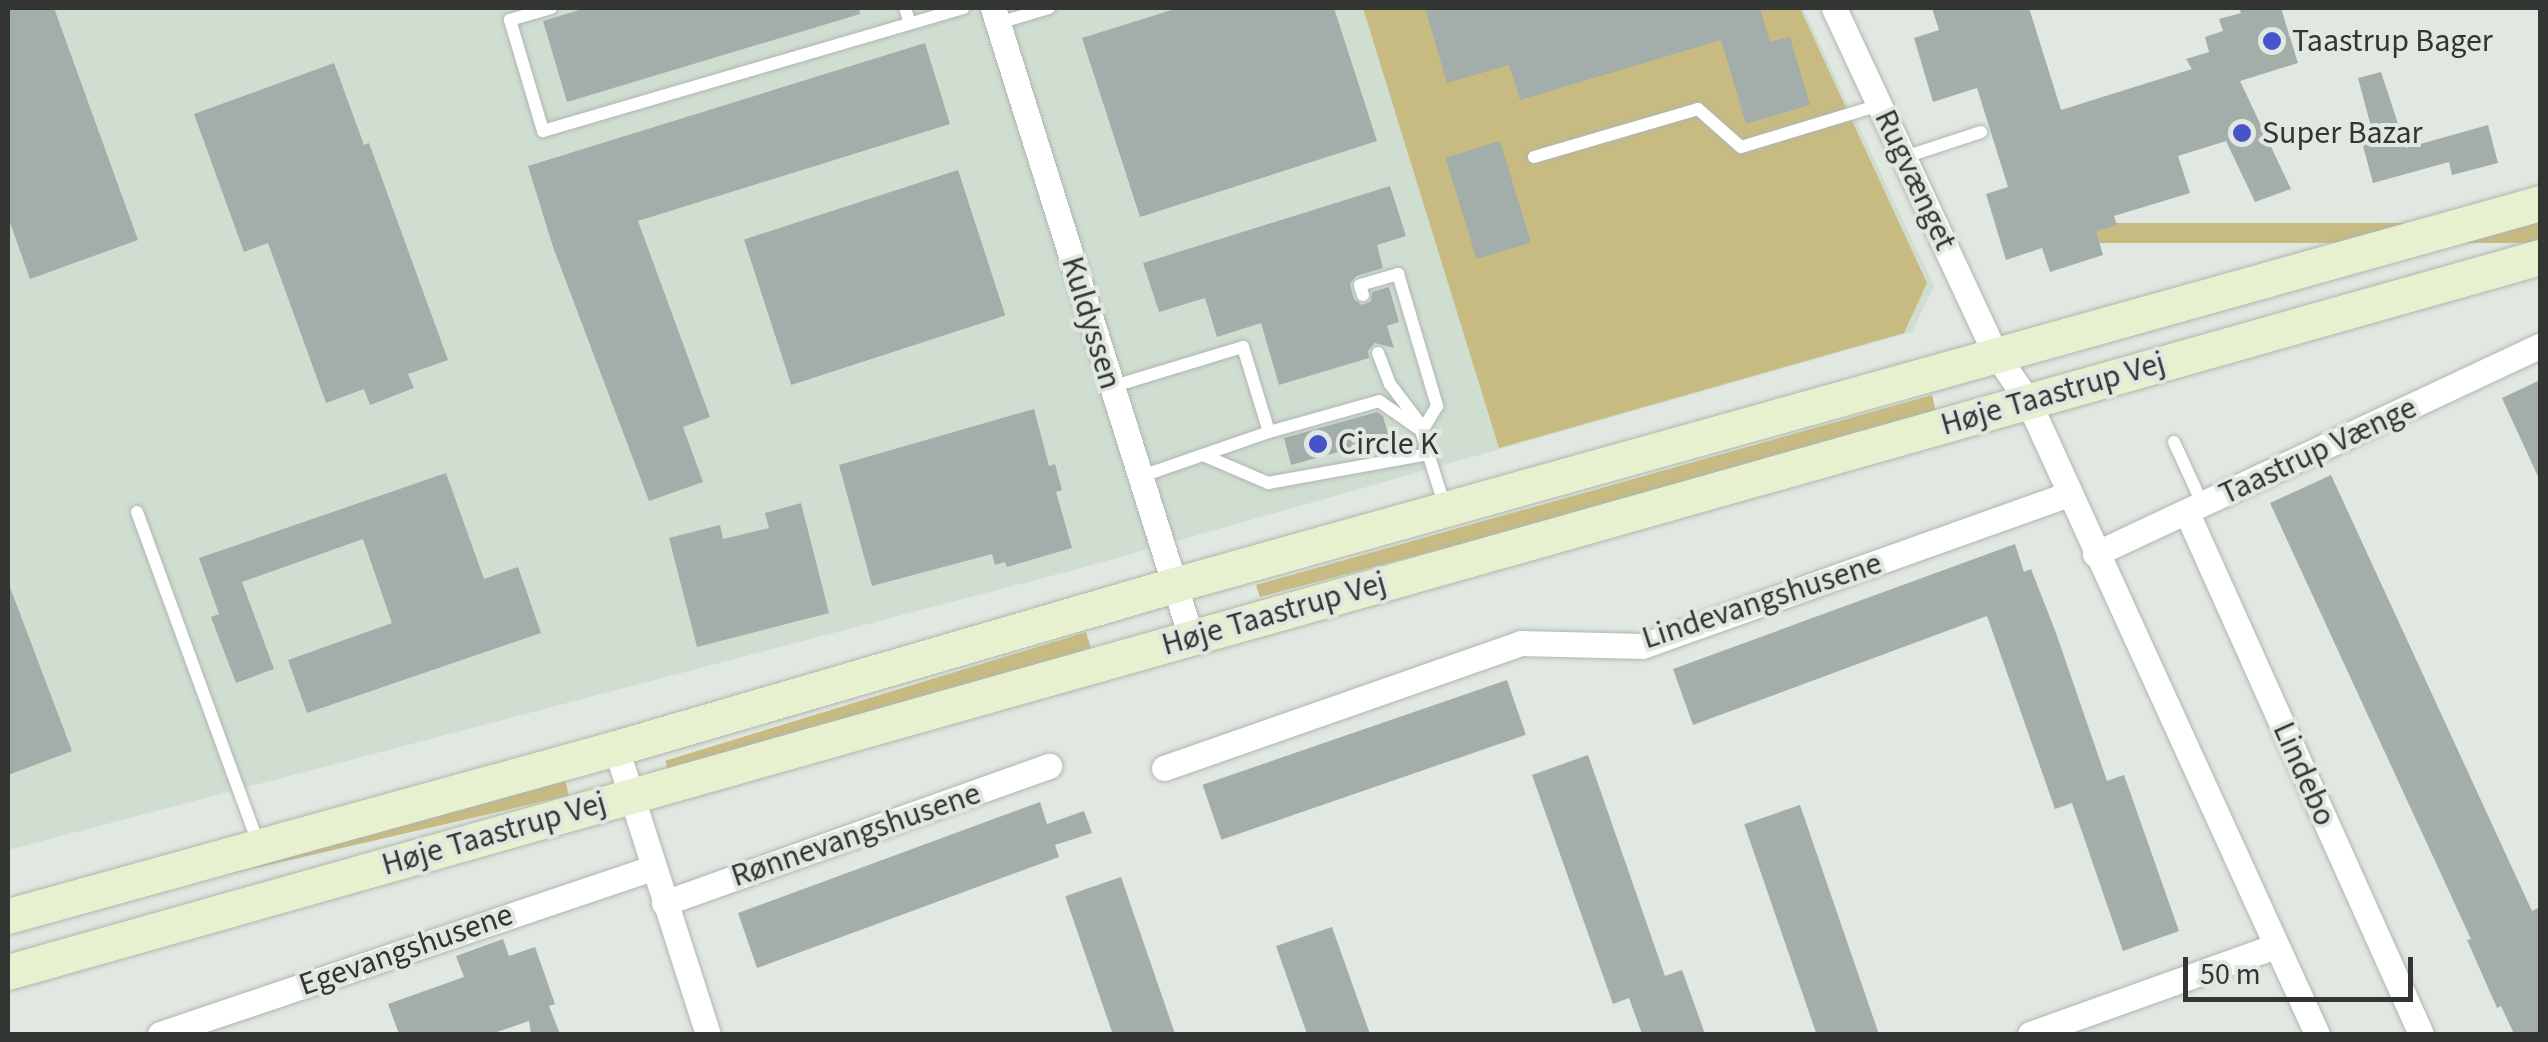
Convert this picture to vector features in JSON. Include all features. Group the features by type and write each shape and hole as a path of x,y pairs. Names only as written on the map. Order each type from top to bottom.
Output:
{"street":[{"name":"Rugvænget","path":"1834,8 1995,354"},
{"name":"Kuldyssen","path":"996,16 1191,637"},
{"name":"Høje Taastrup Vej","path":"8,916 616,748 1174,585 2540,203"},
{"name":"Høje Taastrup Vej","path":"8,972 2540,257"},
{"name":"Taastrup Vænge","path":"2095,554 2540,346"},
{"path":"1995,354 2028,401 2317,1034"},
{"name":"Lindevangshusene","path":"1164,768 1521,643 1642,646 2070,494"},
{"name":"Lindebo","path":"2195,509 2421,1034"},
{"path":"616,748 708,1034"},
{"name":"Rønnevangshusene","path":"664,903 1049,766"},
{"name":"Egevangshusene","path":"160,1034 652,868"},
{"path":"2030,1034 2276,946"}],"lane":[{"path":"551,8 510,20 543,131 964,8"},
{"path":"905,8 910,23"},
{"path":"996,16 1049,8"},
{"path":"1534,156 1698,109 1741,148 1879,106"},
{"path":"1905,157 1981,132"},
{"path":"1362,295 1360,285 1398,274 1437,406 1422,431"},
{"path":"1111,387 1243,346 1270,432"},
{"path":"1378,352 1390,384 1422,431 1446,509"},
{"path":"1139,477 1379,400 1422,431"},
{"path":"2174,442 2195,509"},
{"path":"1203,455 1268,483 1429,454"},
{"path":"138,512 260,848"}],"shaded area":[{"path":"8,8 1803,8 1934,286 1912,332 1085,567 8,850"},
{"path":"1363,8 1800,8 1927,283 1904,333 1499,448"},
{"path":"2068,223 2540,223 2540,243 2068,243"},
{"path":"1932,395 1936,412 1677,487 1260,597 1256,585"},
{"path":"1086,632 1091,648 670,777 665,761"},
{"path":"565,779 569,796 8,925 8,908"}],"building":[{"path":"8,8 54,8 138,240 30,279 8,217"},
{"path":"586,8 859,8 860,14 567,102 543,21"},
{"path":"1178,8 1334,8 1377,141 1140,217 1082,38"},
{"path":"1425,8 1760,8 1770,42 1790,37 1810,105 1746,124 1721,40 1520,100 1509,65 1447,83"},
{"path":"1932,8 2029,8 2061,110 2192,69 2186,59 2209,52 2205,37 2223,31 2219,19 2241,13 2239,8 2281,8 2298,63 2240,81 2291,189 2255,202 2226,141 2178,156 2190,193 2114,216 2117,225 2096,231 2103,255 2050,272 2042,248 2006,260 1986,194 2008,187 1977,88 1933,102 1914,38 1939,30"},
{"path":"925,43 950,124 638,221 710,417 683,427 703,482 649,501 553,247 528,166"},
{"path":"334,63 364,145 369,143 448,360 408,374 414,388 370,405 364,389 326,403 268,243 244,252 194,114"},
{"path":"2381,72 2406,148 2488,125 2498,163 2452,175 2449,162 2373,183 2362,142 2374,138 2358,78"},
{"path":"1500,141 1531,242 1476,259 1445,158"},
{"path":"958,170 1005,316 791,385 744,240"},
{"path":"1390,186 1406,236 1377,245 1383,268 1356,276 1350,284 1354,299 1362,305 1371,301 1372,292 1389,287 1399,322 1387,326 1394,348 1375,343 1368,351 1369,358 1279,385 1261,323 1217,337 1205,298 1159,312 1143,263"},
{"path":"2540,380 2540,481 2502,398"},
{"path":"1034,409 1049,466 1055,464 1062,490 1056,492 1072,548 1007,567 1005,562 995,565 992,554 872,586 839,465"},
{"path":"1377,412 1383,416 1389,438 1291,465 1284,438"},
{"path":"446,473 484,579 518,567 541,633 307,713 288,660 392,623 363,539 242,582 274,669 236,683 211,617 219,614 199,558"},
{"path":"2331,475 2532,911 2540,907 2540,1034 2514,1034 2501,1006 2497,1008 2467,940 2471,939 2270,503"},
{"path":"801,503 829,613 697,647 669,538 720,525 723,539 769,528 765,513"},
{"path":"2015,544 2024,572 2031,569 2056,633 2107,781 2124,775 2179,931 2123,951 2072,803 2055,809 1987,616 1693,725 1673,669"},
{"path":"8,582 72,751 8,775"},
{"path":"1507,680 1526,735 1221,840 1203,785"},
{"path":"1588,755 1665,976 1682,970 1705,1034 1642,1034 1629,998 1613,1004 1532,775"},
{"path":"1040,802 1047,824 1084,811 1092,833 1055,845 1059,857 757,968 738,913"},
{"path":"1800,805 1879,1034 1816,1034 1744,824"},
{"path":"1121,877 1175,1034 1113,1034 1065,896"},
{"path":"1332,927 1370,1034 1307,1034 1276,946"},
{"path":"503,939 509,956 535,947 555,1004 549,1006 560,1034 531,1034 529,1021 491,1034 399,1034 388,1004 464,977 456,956"}],"place":[{"name":"Taastrup Bager","path":"2272,41"},
{"name":"Super Bazar","path":"2242,133"},
{"name":"Circle K","path":"1318,444"}]}
